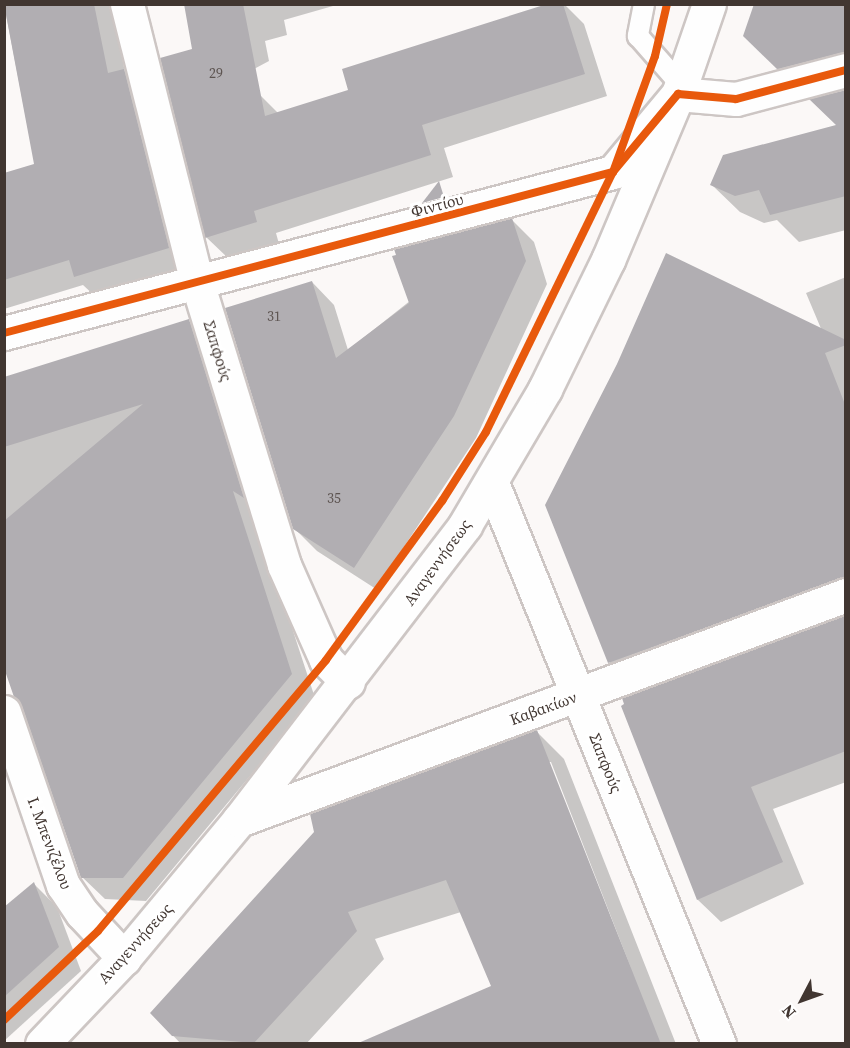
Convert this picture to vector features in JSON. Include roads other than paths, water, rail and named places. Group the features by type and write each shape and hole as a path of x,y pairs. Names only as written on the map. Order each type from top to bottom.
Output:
{"street":[{"name":"Σαπφούς","path":"127,4 196,282 284,565 326,660 348,682"},
{"name":"Αναγεννήσεως","path":"42,1044 124,958 239,820 437,565 492,483 584,310 680,90 709,4"},
{"path":"680,90 736,99 846,70"},
{"name":"Φιντίου","path":"4,333 613,172 680,90"},
{"name":"Σαπφούς","path":"492,483 719,1044"},
{"name":"Καβακίων","path":"239,820 846,595"},
{"name":"Ι. Μπενιζέλου","path":"4,712 63,885 82,913 124,958"}],"lane":[{"path":"644,4 638,36 680,90"}]}
